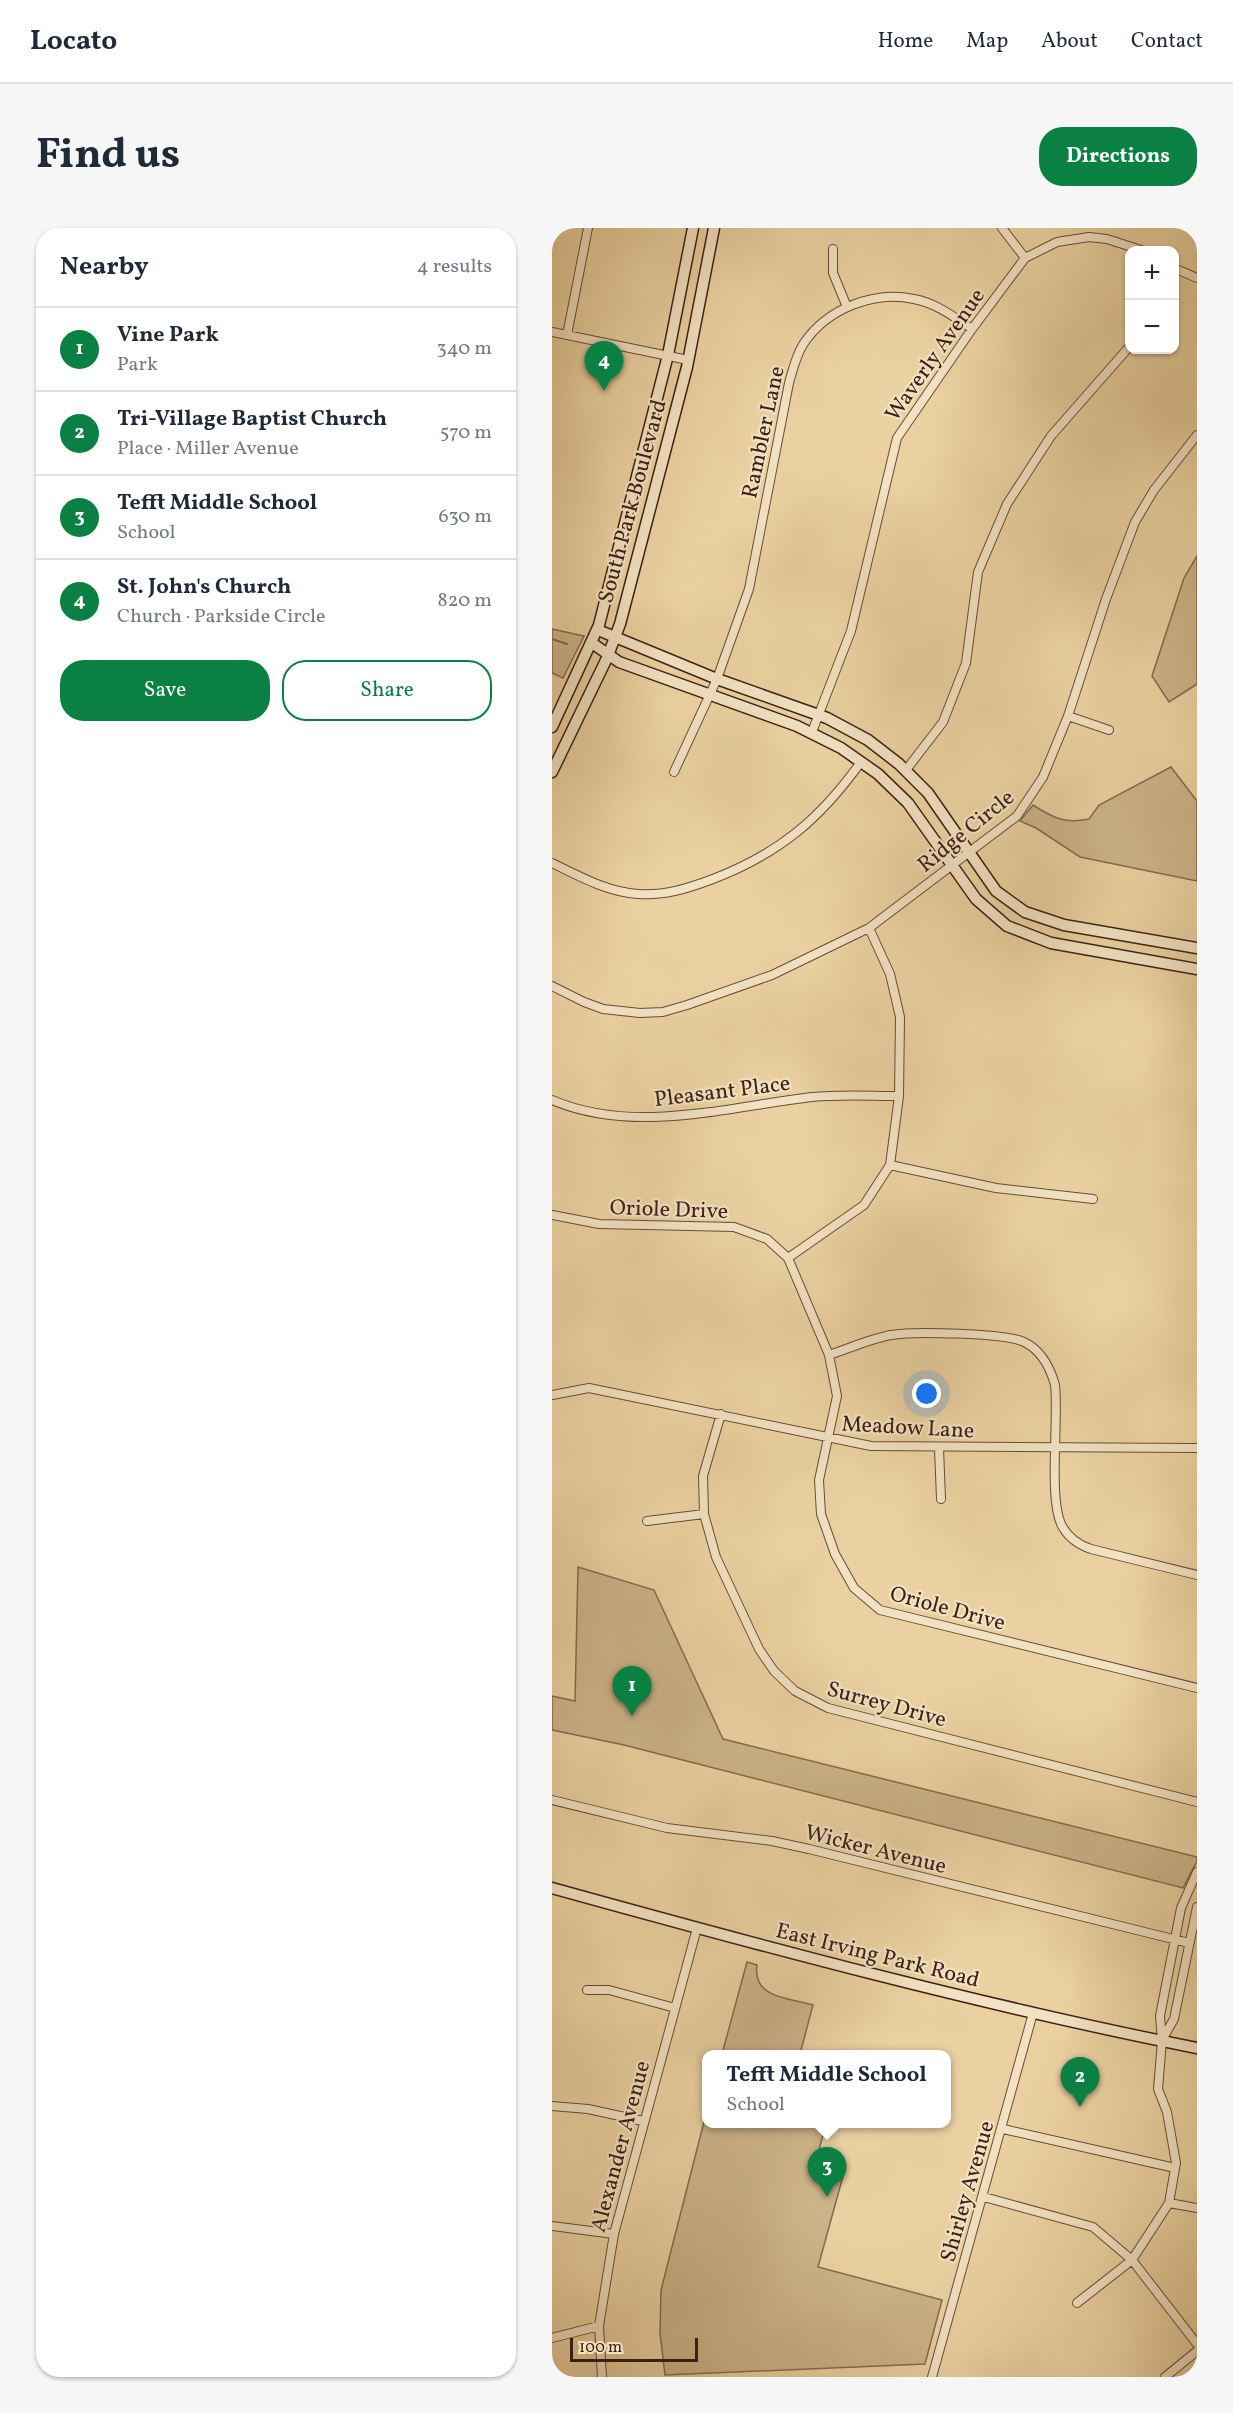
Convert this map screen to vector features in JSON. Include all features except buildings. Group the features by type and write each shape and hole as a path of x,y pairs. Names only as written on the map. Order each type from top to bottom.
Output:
{"street":[{"path":"567,335 588,228"},
{"name":"South Park Boulevard","path":"552,726 598,630 668,355 693,228"},
{"name":"South Park Boulevard","path":"552,772 615,639 688,360 714,228"},
{"path":"1002,228 1025,258"},
{"name":"Waverly Avenue","path":"812,732 851,631 897,438 972,328 1025,258 1057,242 1089,237 1107,239 1129,246"},
{"path":"833,249 833,273 847,307"},
{"path":"1179,269 1197,278"},
{"name":"Rambler Lane","path":"674,772 717,679 749,589 795,361 805,341 847,307 881,297 915,299 934,305 972,328"},
{"path":"552,332 688,360"},
{"path":"906,770 943,722 966,663 978,572 1007,504 1052,436 1125,352"},
{"name":"Ridge Circle","path":"552,986 603,1009 622,1013 663,1012 772,975 869,928 971,853 1025,808 1043,777 1068,716 1135,522 1154,490 1197,435"},
{"path":"598,630 615,639 717,679 818,715 868,740 906,770 942,810 1000,895 1025,912 1064,924 1197,948"},
{"path":"592,643 608,656 812,732 861,762 908,803 982,906 1001,922 1029,936 1051,943 1197,969"},
{"path":"1068,716 1109,730"},
{"path":"552,863 599,884 636,894 656,894 696,885 746,867 800,832 833,798 861,762"},
{"path":"788,1258 864,1204 890,1165 899,1096 900,1017 890,974 869,928"},
{"name":"Pleasant Place","path":"552,1100 606,1116 638,1118 814,1097 899,1096"},
{"path":"890,1165 996,1188 1093,1199"},
{"name":"Oriole Drive","path":"552,1215 599,1224 734,1227 767,1239 788,1258 830,1355 837,1396 830,1440 819,1480 821,1514 835,1554 854,1588 880,1610 1197,1688"},
{"path":"830,1355 893,1335 992,1335 1024,1342 1041,1355 1051,1369 1056,1398 1057,1510 1062,1526 1073,1539 1091,1549 1197,1575"},
{"name":"Meadow Lane","path":"552,1395 589,1388 721,1414 830,1440 871,1446 1197,1448"},
{"name":"Surrey Drive","path":"721,1414 704,1476 704,1514 716,1557 759,1649 778,1676 807,1698 828,1708 1197,1802"},
{"path":"939,1448 941,1499"},
{"path":"647,1521 704,1514"},
{"name":"Wicker Avenue","path":"552,1800 667,1828 800,1847 1189,1943"},
{"path":"1077,2303 1132,2260 1169,2203 1175,2168 1167,2112 1158,2089 1162,2041 1160,2016 1184,1898 1197,1872"},
{"name":"East Irving Park Road","path":"552,1888 697,1928 1034,2013 1197,2048"},
{"path":"1162,2041 1174,2019 1197,1907"},
{"name":"Alexander Avenue","path":"602,2377 599,2326 614,2234 697,1928"},
{"path":"587,1990 609,1990 675,2008"},
{"name":"Shirley Avenue","path":"932,2377 1034,2013"},
{"path":"552,2106 588,2109 643,2121"},
{"path":"1003,2129 1175,2168"},
{"path":"984,2197 1093,2227 1132,2260 1197,2344"},
{"path":"1169,2203 1197,2208"},
{"path":"552,2226 614,2234"},
{"path":"552,2338 599,2326"},
{"path":"1165,2377 1197,2351"}],"shaded area":[{"path":"1197,556 1197,684 1169,702 1152,676 1184,578"},
{"path":"552,629 584,636 563,678 552,673"},
{"path":"1171,767 1197,801 1197,881 1080,857 1036,828 1020,821 1033,805 1060,819 1073,821 1089,819 1099,805"},
{"path":"578,1567 654,1590 723,1739 1197,1857 1197,1861 1183,1888 624,1745 552,1730 552,1696 575,1701"},
{"path":"747,1962 757,1965 757,1976 760,1984 766,1990 783,1998 813,2005 801,2050 723,2050"},
{"path":"702,2128 825,2128 816,2161 845,2169 818,2267 942,2300 925,2364 665,2375 660,2333 661,2290"}],"waterway":[{"path":"552,639 567,644"}],"place":[{"name":"St. John's Church","path":"604,391"},
{"name":"Vine Park","path":"632,1716"},
{"name":"Tri-Village Baptist Church","path":"1080,2107"},
{"name":"Tefft Middle School","path":"827,2197"}]}
